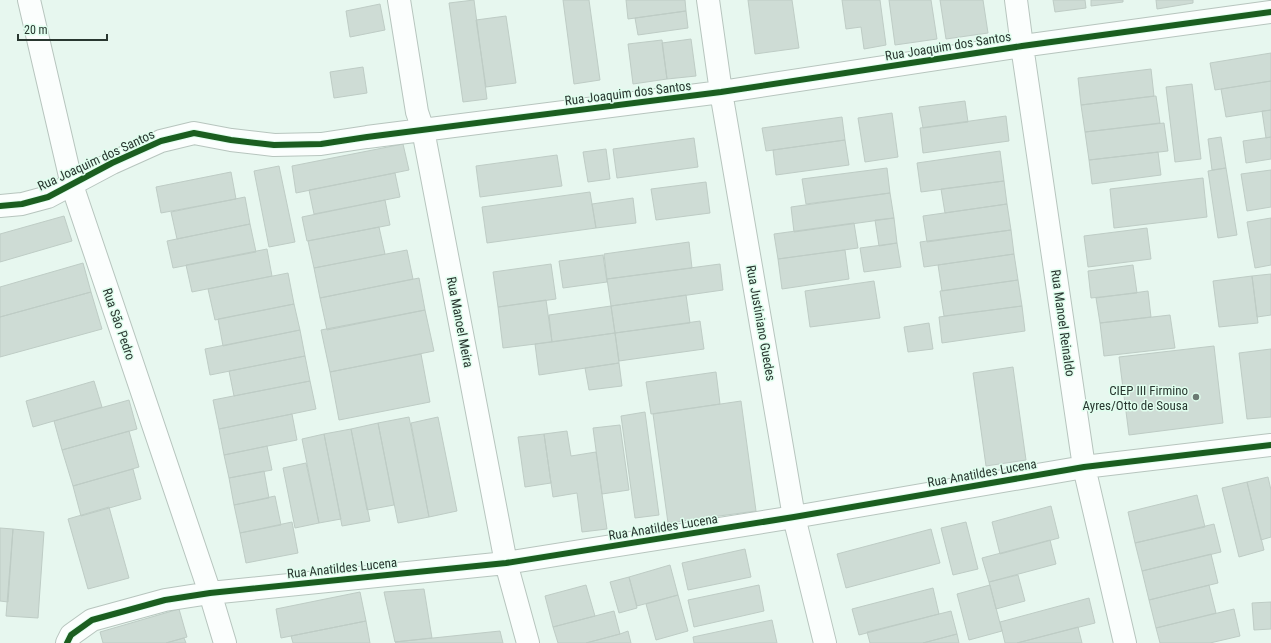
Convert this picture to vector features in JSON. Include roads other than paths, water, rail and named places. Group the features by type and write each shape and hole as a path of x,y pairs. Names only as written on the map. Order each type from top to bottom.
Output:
{"street":[{"name":"Rua São Pedro","path":"29,0 72,185 210,593 225,643"},
{"name":"Rua Manoel Meira","path":"399,0 417,112 423,130 506,562 528,643"},
{"name":"Rua Justiniano Guedes","path":"708,0 721,92 794,517 825,643"},
{"name":"Rua Manoel Reinaldo","path":"1016,0 1084,467 1125,643"},
{"name":"Rua Joaquim dos Santos","path":"0,206 22,204 48,197 112,163 161,141 194,133 231,140 274,145 321,144 721,92 1022,46 1271,12"},
{"name":"Rua Anatildes Lucena","path":"67,643 71,635 92,620 165,600 210,593 506,562 794,517 1084,467 1271,445"}],"place":[{"name":"CIEP III Firmino Ayres/Otto de Sousa","path":"1196,397"}]}
